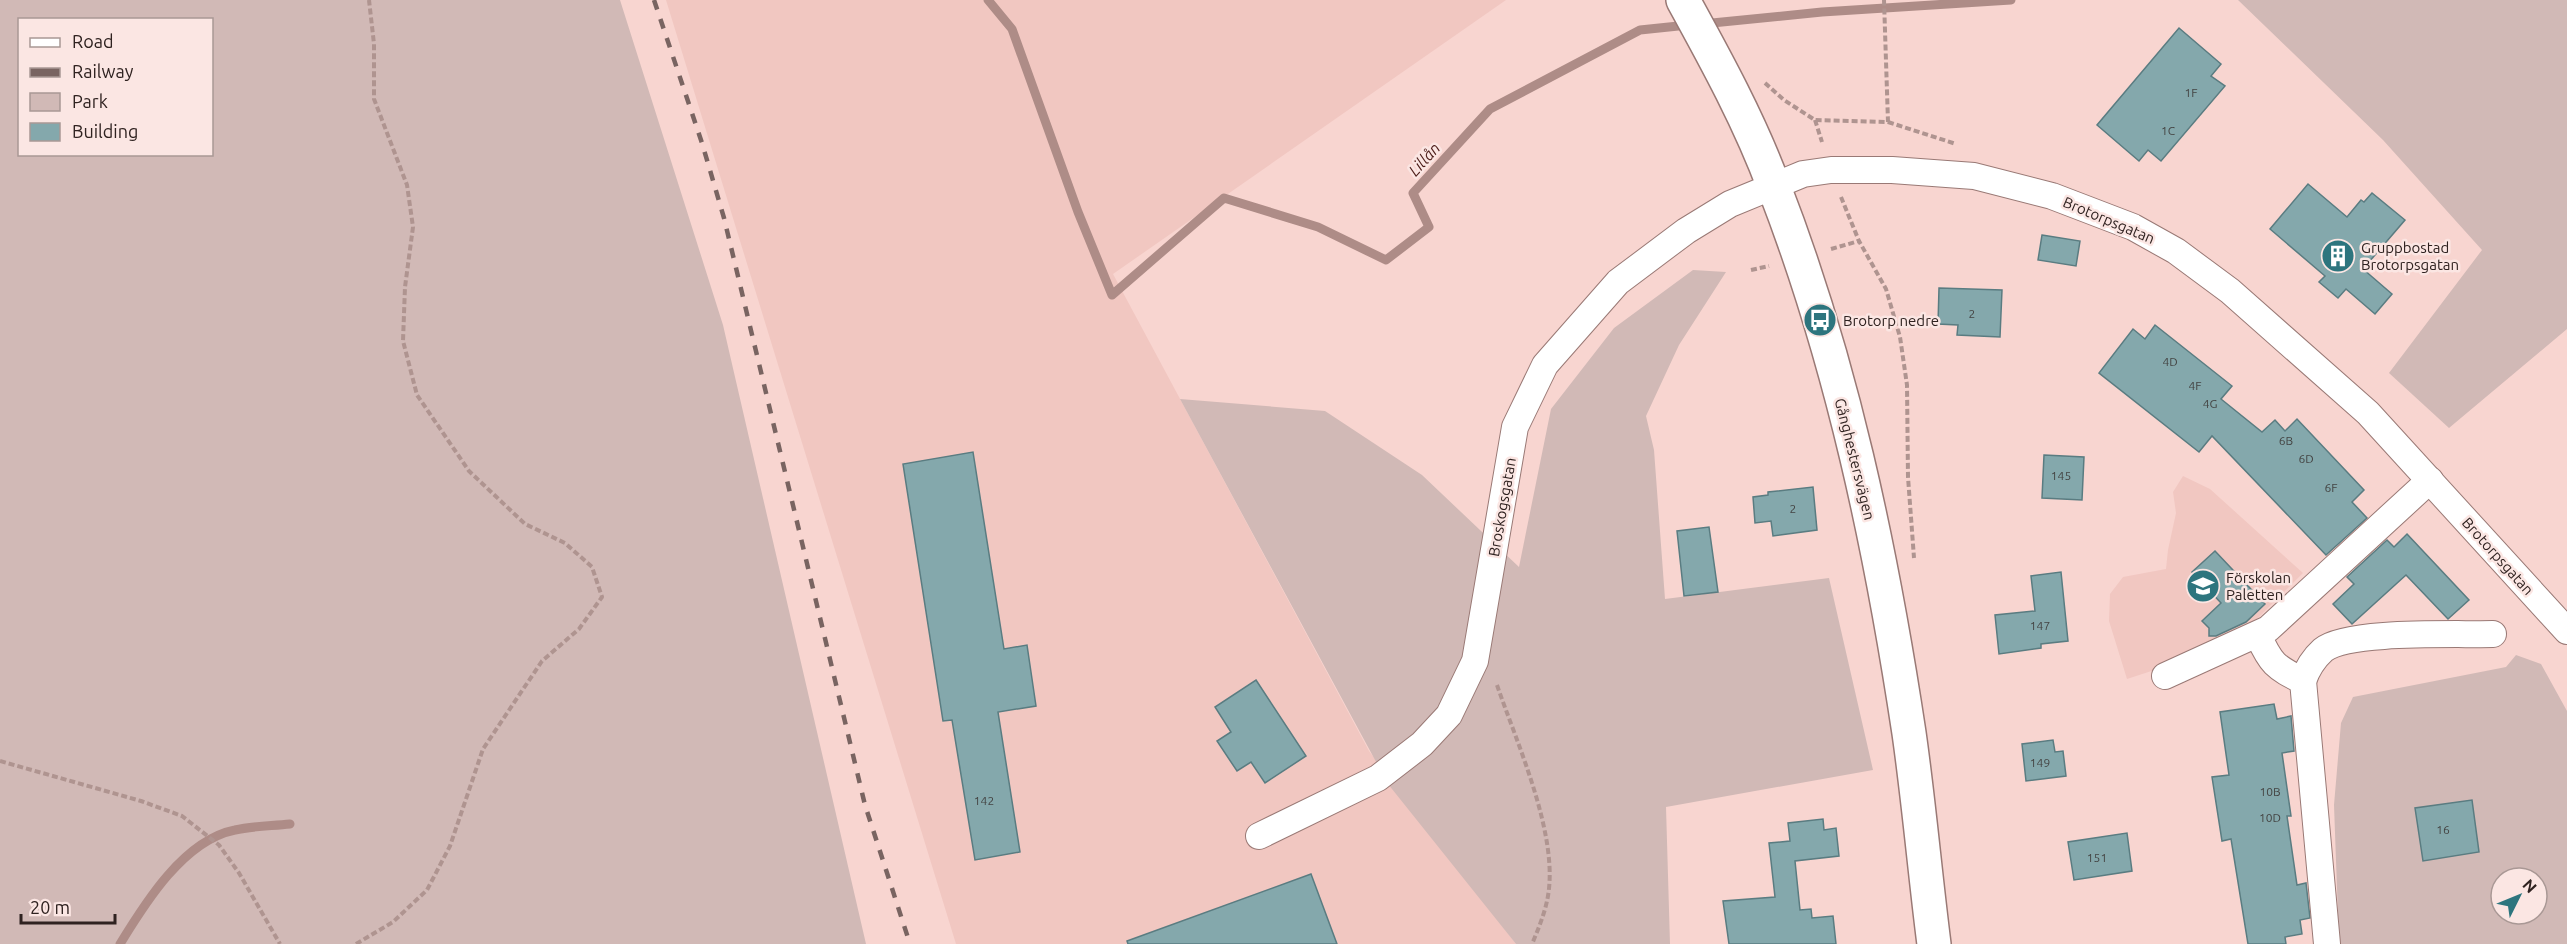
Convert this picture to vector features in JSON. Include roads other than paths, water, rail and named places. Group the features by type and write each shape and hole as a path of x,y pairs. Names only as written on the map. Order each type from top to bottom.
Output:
{"street":[{"name":"Gånghestersvägen","path":"1683,0 1715,59 1774,185 1820,320 1867,501 1909,733 1934,944"},
{"name":"Brotorpsgatan","path":"1774,185 1803,174 1831,170 1892,170 1974,176 2052,196 2133,227 2176,251 2230,291 2368,413 2567,631"},
{"name":"Broskogsgatan","path":"1259,836 1378,778 1422,744 1449,715 1475,661 1515,427 1545,365 1618,282 1686,231 1730,204 1774,185"},
{"path":"2165,676 2268,629 2430,480"},
{"path":"2327,944 2303,681 2308,667 2324,649 2357,638 2493,634"},
{"path":"2258,635 2269,660 2303,681"}],"waterway":[{"name":"Lillån","path":"988,0 1012,29 1078,212 1112,295 1224,198 1318,227 1386,260 1429,227 1413,193 1490,109 1640,30 1688,25"},
{"name":"Lillån","path":"1702,24 1822,12 2011,0"},
{"path":"120,944 141,910 168,875 199,846 216,836 235,830 290,824"}],"railway":[{"path":"654,0 702,143 724,218 865,805 910,944"}],"place":[{"name":"Gruppbostad Brotorpsgatan","path":"2338,256"},
{"name":"Brotorp nedre","path":"1820,320"},
{"name":"Förskolan Paletten","path":"2203,586"}]}
